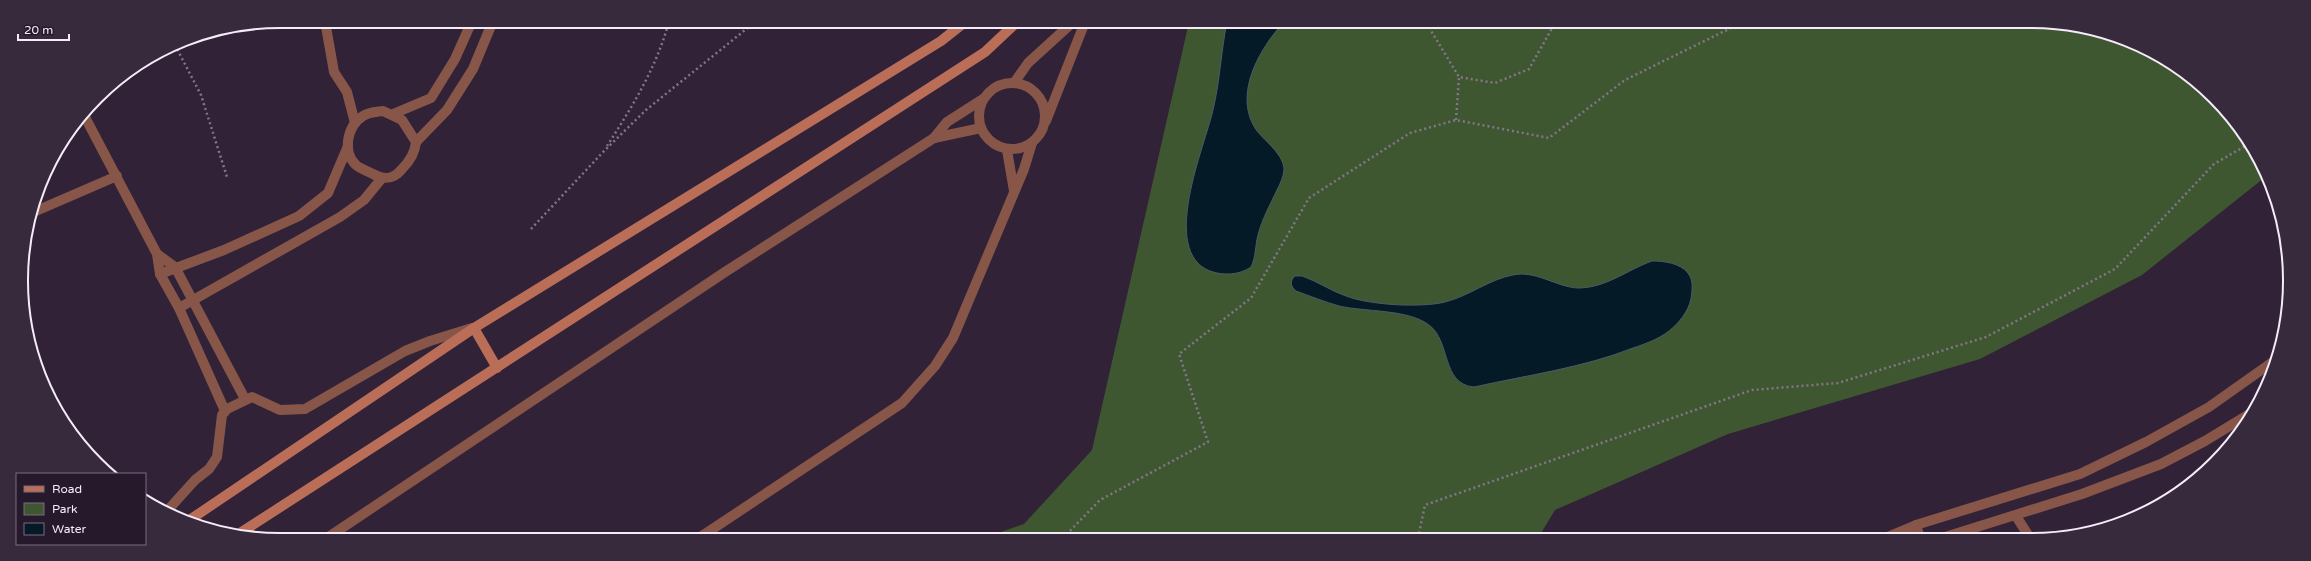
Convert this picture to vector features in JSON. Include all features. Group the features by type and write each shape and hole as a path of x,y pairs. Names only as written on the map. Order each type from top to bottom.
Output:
{"street":[{"path":"326,28 334,72 347,92 355,123"},
{"path":"393,114 430,98 455,59 469,28"},
{"path":"348,146 356,166 382,178 389,179 400,172 409,161 415,150 416,142 447,110 473,68 490,28"},
{"path":"193,518 474,328 934,45 957,28"},
{"path":"244,530 985,52 1011,28"},
{"path":"1014,83 1028,63 1066,28"},
{"path":"983,99 979,117 981,128 986,137 994,145 1007,150 1023,148 1032,143 1040,136 1044,127 1083,28"},
{"path":"334,533 731,267 934,138 947,122 983,99 993,89 1003,84 1014,83 1029,88 1040,98 1045,117 1044,127"},
{"path":"160,274 175,267 224,250 299,216 328,193 348,146 349,134 355,123 363,116 373,112 393,114 402,120 416,142"},
{"path":"86,119 157,254 160,274 179,308 225,411"},
{"path":"934,138 981,128"},
{"path":"707,533 902,403 935,366 953,338 1014,191 1032,143"},
{"path":"1007,150 1014,191"},
{"path":"38,210 117,176"},
{"path":"179,308 195,301 218,285 340,217 364,200 382,178"},
{"path":"157,254 175,267 195,301 245,400"},
{"path":"474,328 497,368"},
{"path":"170,508 195,480 214,463 219,450 220,420 225,411 245,400 254,397 280,410 305,409 405,351 430,341 474,328"},
{"path":"1896,533 1916,524 2080,474 2146,442 2209,407 2269,365"},
{"path":"1959,533 2082,494 2160,464 2241,420"},
{"path":"2016,516 2027,533"},
{"path":"1916,524 1919,533"}],"path":[{"path":"605,150 630,111 652,69 667,28"},
{"path":"531,229 605,150 646,110 748,28"},
{"path":"1430,28 1459,77 1456,120"},
{"path":"1459,77 1495,83 1529,69 1552,28"},
{"path":"1068,533 1100,500 1208,442 1179,354 1251,298 1309,198 1410,133 1456,120 1549,138 1625,80 1731,28"},
{"path":"178,50 201,95 227,177"},
{"path":"1419,533 1426,505 1752,390 1838,383 1986,337 2116,269 2214,164 2244,147"}],"green space":[{"path":"1188,28 2030,28 2063,30 2112,41 2127,47 2157,62 2184,80 2209,102 2231,127 2249,154 2262,180 2142,275 1980,359 1728,434 1555,510 1541,533 998,533 1024,524 1092,450"}],"water":[{"path":"1226,28 1279,28 1258,59 1248,88 1247,103 1250,117 1257,131 1281,159 1284,170 1283,176 1266,212 1260,229 1251,267 1242,272 1231,274 1215,273 1195,260 1188,242 1186,221 1189,196 1195,171 1213,110"},
{"path":"1652,261 1667,262 1681,267 1688,273 1692,282 1691,299 1688,308 1680,321 1665,334 1642,345 1594,361 1474,387 1463,384 1456,378 1447,361 1441,341 1436,332 1429,325 1410,316 1339,306 1296,291 1291,284 1295,276 1302,276 1340,294 1368,302 1395,305 1423,305 1445,302 1463,296 1504,277 1521,274 1538,277 1570,287 1588,287 1607,282"}]}
